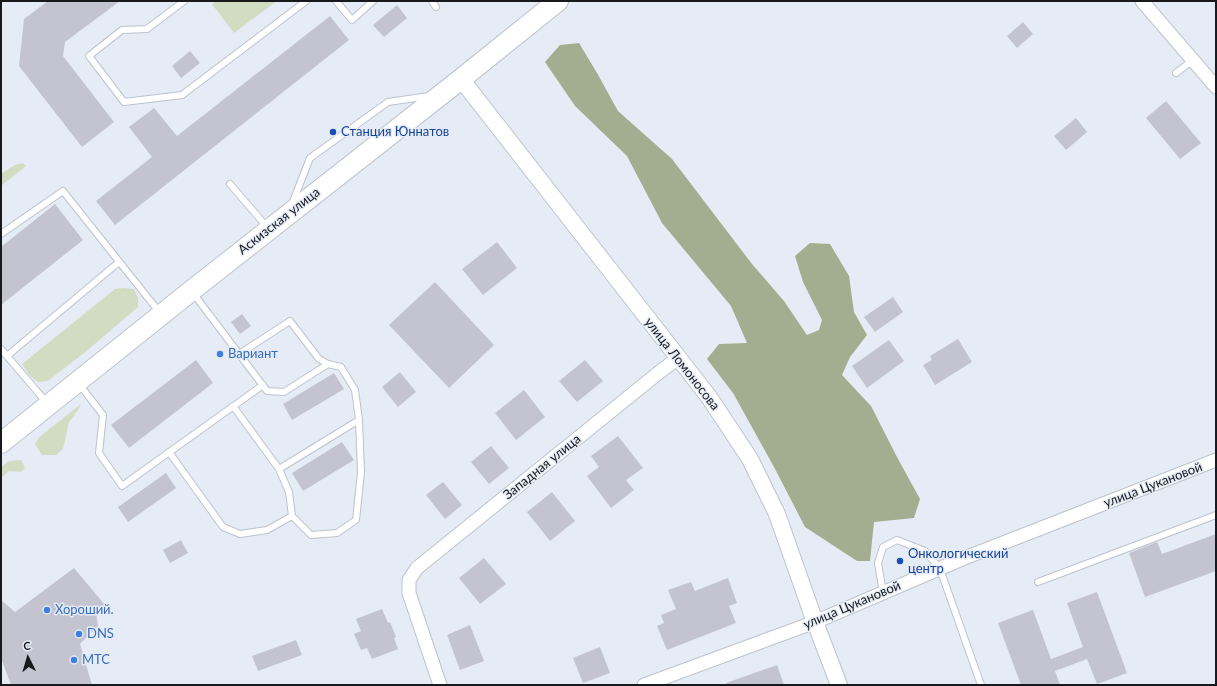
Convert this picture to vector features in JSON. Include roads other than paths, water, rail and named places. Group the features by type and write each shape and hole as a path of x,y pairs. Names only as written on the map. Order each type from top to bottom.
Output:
{"main road":[{"name":"Аскизская улица","path":"3,438 49,405 191,290 461,79 547,4"}],"street":[{"path":"1142,1 1216,87"},
{"name":"улица Ломоносова","path":"461,79 709,397 750,459 777,514 839,685"},
{"name":"Западная улица","path":"440,685 409,594 409,580 417,568 678,358"},
{"name":"улица Цукановой","path":"644,685 815,622 969,556 1216,460"}],"lane":[{"path":"184,1 147,29 122,30 89,56 124,102 182,95 306,1"},
{"path":"336,1 352,20 373,1"},
{"path":"432,1 436,7"},
{"path":"1176,73 1193,60"},
{"path":"288,215 310,158 388,102 440,95"},
{"path":"230,184 268,230"},
{"path":"1,234 63,192 161,315"},
{"path":"7,356 120,262"},
{"path":"191,290 267,391 284,392 328,364"},
{"path":"233,406 279,469 289,492 292,516 311,535 337,533 356,520 361,472 358,420 355,390 341,368 328,364 319,359 290,320 239,354"},
{"path":"1,350 49,405"},
{"path":"77,382 103,415 99,453 122,486 263,385"},
{"path":"279,469 358,420"},
{"path":"169,452 223,528 240,534 267,530 292,516"},
{"path":"1038,582 1216,516"},
{"path":"883,593 878,564 883,547 897,540 925,551 940,568 981,685"}],"place":[{"name":"Станция Юннатов","path":"333,132"},
{"name":"Вариант","path":"220,354"},
{"name":"Онкологический центр","path":"900,561"},
{"name":"Хороший.","path":"47,610"},
{"name":"DNS","path":"79,634"},
{"name":"МТС","path":"74,660"}]}
